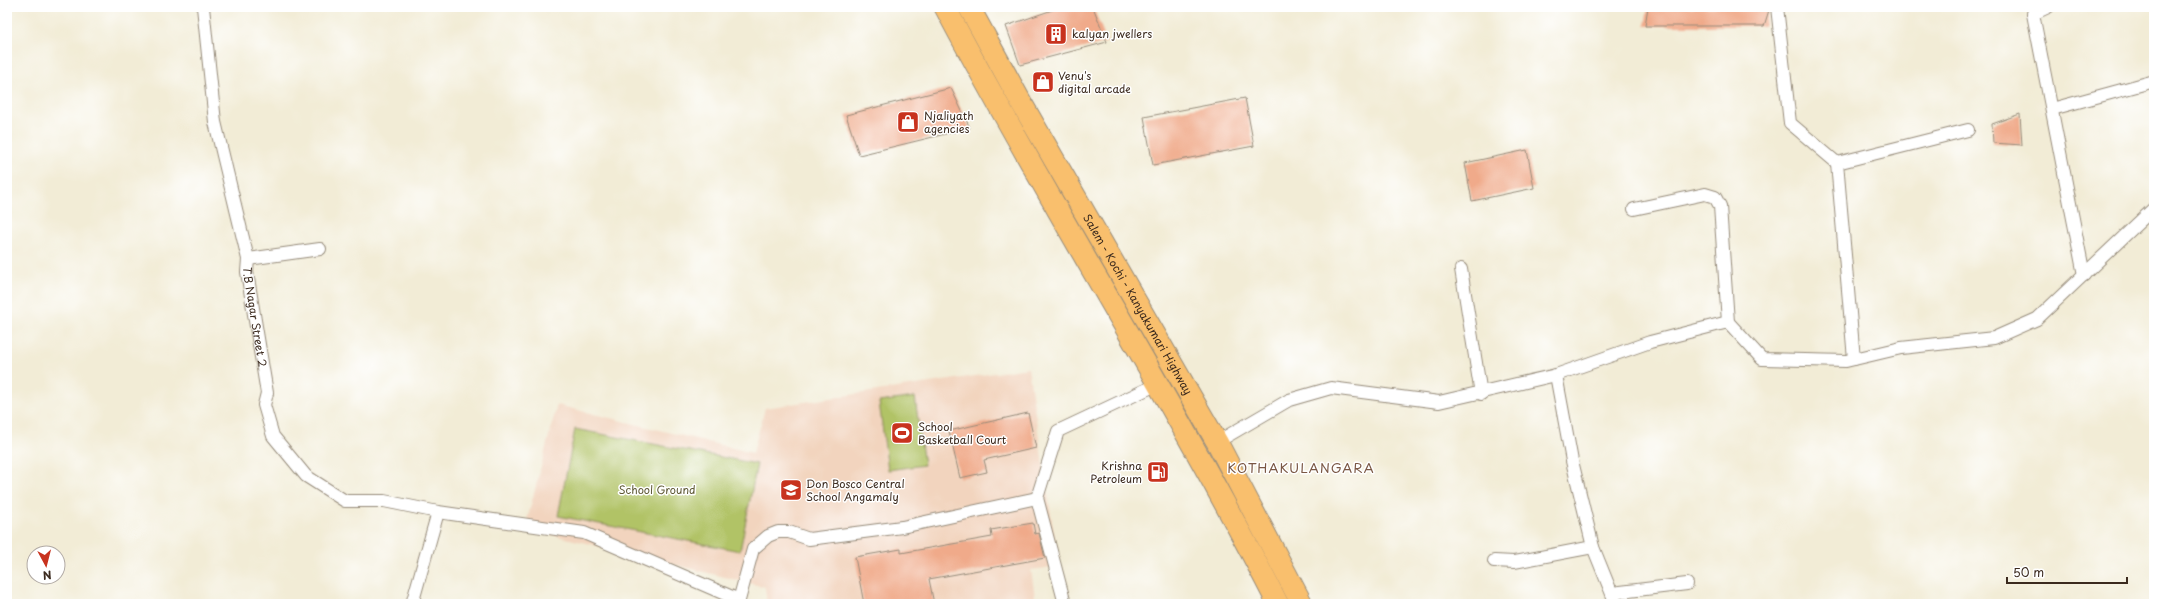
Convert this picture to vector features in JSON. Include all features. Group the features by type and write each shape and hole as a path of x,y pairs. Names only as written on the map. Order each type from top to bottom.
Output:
{"highway":[{"name":"Salem - Kochi - Kanyakumari Highway","path":"945,7 1000,109 1158,384 1278,604"},
{"name":"Salem - Kochi - Kanyakumari Highway","path":"973,9 1022,104 1217,442 1302,604"}],"street":[{"name":"T.B Nagar Street 2","path":"203,7 215,122 248,259 247,272 266,393 264,405 273,436 306,476 345,501 384,501 438,512 584,533 738,602"},
{"path":"1777,7 1790,123 1837,163 1854,359"},
{"path":"2048,7 2033,10 2084,275"},
{"path":"2052,108 2151,82"},
{"path":"1837,163 1968,130"},
{"path":"1634,209 1705,194 1715,197 1720,206 1728,322 1762,359 1846,361 1901,348 1994,338 2037,319 2154,208"},
{"path":"248,259 320,249"},
{"path":"1461,269 1481,394"},
{"path":"1217,442 1289,400 1331,388 1440,402 1481,394 1556,375 1650,342 1728,322"},
{"path":"1556,375 1572,461 1593,547 1614,599 1687,584"},
{"path":"1065,604 1037,498 1058,431 1158,384"},
{"path":"738,602 753,549 768,536 778,532 789,532 809,539 902,527 1037,498"},
{"path":"412,604 438,512"},
{"path":"1494,561 1514,562 1593,547"}],"shaded area":[{"name":"Don Bosco Central School Angamaly","path":"1028,368 1059,566 1031,570 1036,604 767,604 765,587 525,528 557,405 753,453 765,408"}],"green space":[{"name":"School Basketball Court","path":"915,397 924,465 888,470 879,402"},
{"name":"School Ground","path":"575,429 757,464 740,551 558,516"}],"building":[{"name":"kalyan jwellers","path":"1061,7 1093,7 1107,42 1020,65 1006,26"},
{"path":"1648,7 1770,7 1764,26 1645,26"},
{"name":"Njaliyath agencies","path":"951,88 970,128 859,155 846,115"},
{"path":"1245,98 1254,146 1153,165 1144,117"},
{"path":"2020,114 2022,145 1993,143 1992,124"},
{"path":"1527,150 1534,188 1472,201 1465,163"},
{"path":"1028,413 1036,448 984,460 987,472 960,478 949,431"},
{"path":"1033,523 1035,534 1039,533 1045,558 929,579 934,604 864,604 855,557 901,549 901,553 992,537 991,530"}],"place":[{"name":"kalyan jwellers","path":"1056,34"},
{"name":"Venu's digital arcade","path":"1043,82"},
{"name":"Njaliyath agencies","path":"908,122"},
{"name":"School Basketball Court","path":"902,433"},
{"name":"Krishna Petroleum","path":"1158,472"},
{"name":"Don Bosco Central School Angamaly","path":"791,490"}],"district":[{"name":"KOTHAKULANGARA","path":"1301,468"}]}
